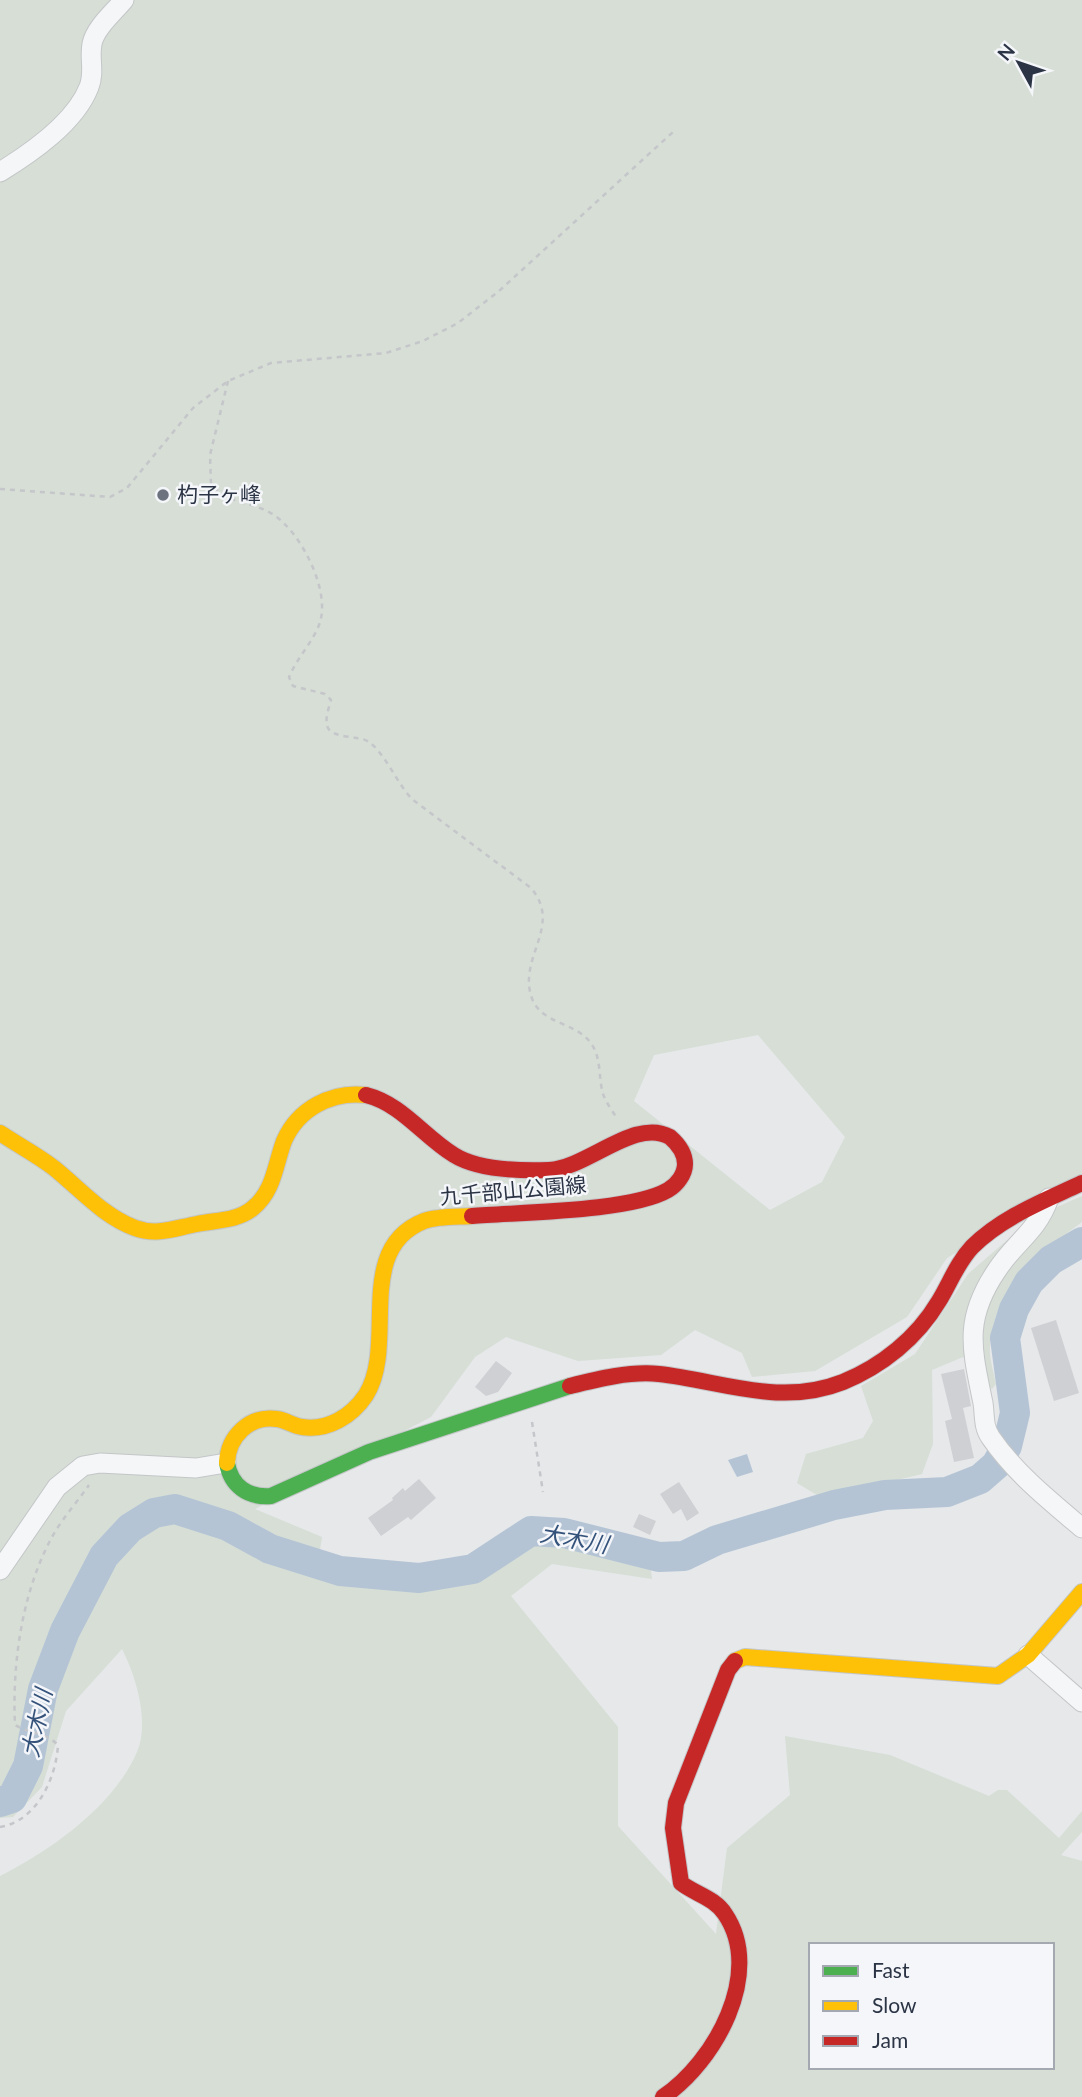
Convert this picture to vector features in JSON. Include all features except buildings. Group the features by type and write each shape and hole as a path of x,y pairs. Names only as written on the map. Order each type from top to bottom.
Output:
{"main road":[{"name":"九千部山公園線","path":"0,1133 55,1168 102,1212 149,1233 238,1217 256,1206 268,1189 286,1131 301,1113 326,1098 351,1093 373,1097 396,1108 456,1157 472,1162 561,1170 630,1139 653,1132 664,1133 676,1141 685,1165 682,1175 668,1192 620,1203 426,1220 403,1234 390,1252 382,1286 376,1373 368,1394 351,1413 329,1425 303,1428 275,1419 256,1420 241,1428 230,1444 226,1463"},
{"path":"226,1463 229,1475 242,1490 260,1498 281,1494 331,1468 491,1412 594,1380 656,1374 764,1395 817,1392 862,1374 906,1343 937,1304 962,1259 985,1236 1049,1198 1082,1183"},
{"path":"663,2097 688,2078 711,2046 734,1998 739,1954 727,1916 713,1900 689,1890 681,1883 673,1828 676,1803 728,1670 735,1661 745,1657 989,1676 1010,1670 1028,1655 1082,1592"}],"street":[{"path":"0,172 30,154 69,116 82,98 93,71 92,43 124,0"},
{"path":"1049,1198 1041,1221 996,1271 975,1315 970,1342 984,1410 984,1426 990,1438 1016,1469 1082,1528"},
{"path":"0,1570 57,1487 83,1466 100,1463 197,1468 226,1463"},
{"path":"1028,1655 1082,1702"}],"path":[{"path":"0,489 110,497 127,488 193,408 228,381 271,363 386,353 423,341 458,323 499,291 673,132"},
{"path":"228,381 209,455 211,485 225,499 275,516 303,547 320,590 320,624 292,669 289,677 293,686 325,694 331,700 328,728 335,734 358,736 372,743 398,785 413,800 531,888 542,901 544,920 532,956 530,980 534,1002 548,1017 577,1031 590,1042 598,1058 604,1096 630,1139"},
{"path":"531,1415 543,1492"},
{"path":"0,1827 14,1825 41,1798 56,1769 58,1745 48,1735 25,1731 15,1725 14,1698 29,1590 52,1536 89,1486 100,1463"}],"shaded area":[{"path":"0,0 1082,0 1082,1177 947,1258 907,1317 815,1371 752,1377 742,1353 695,1330 661,1355 578,1361 506,1337 475,1357 431,1417 255,1509 322,1537 317,1569 414,1590 468,1581 537,1538 649,1556 652,1579 552,1564 511,1596 618,1727 618,1826 716,1934 727,1848 790,1795 785,1736 890,1755 989,1796 998,1790 1007,1790 1059,1838 1082,1811 1082,1832 1061,1855 1082,1861 1082,2097 0,2097 0,1876 39,1854 79,1825 113,1791 127,1772 141,1740 142,1713 132,1672 122,1649 66,1711 42,1787 13,1817 0,1818","holes":["758,1035 845,1137 822,1182 770,1210 634,1101 654,1055"]},
{"path":"1082,1196 1082,1222 1034,1260 1009,1290 1000,1307 993,1326 990,1347 996,1384 992,1389 963,1357 932,1370 933,1444 922,1474 822,1498 797,1483 806,1454 863,1438 873,1421 861,1386 915,1354 968,1274 1034,1217"}],"water":[{"path":"747,1454 753,1472 737,1477 728,1460"}],"waterway":[{"name":"大木川","path":"0,1802 12,1798 28,1766 43,1689 65,1631 104,1556 130,1528 154,1513 175,1509 228,1526 270,1549 340,1571 419,1578 473,1569 531,1531 564,1533 659,1557 684,1556 717,1540 834,1505 885,1495 947,1492 980,1479 996,1465 1007,1446 1015,1413 1005,1338 1014,1309 1029,1282 1051,1260 1082,1242"}],"traffic: fast":[{"path":"227,1463 232,1478 242,1489 255,1495 271,1496 369,1452 570,1386"}],"traffic: slow":[{"path":"0,1133 54,1168 112,1217 135,1228 158,1231 227,1219 247,1212 265,1194 284,1141 307,1111 328,1099 366,1095"},
{"path":"227,1463 228,1453 236,1436 242,1429 258,1420 277,1419 302,1427 321,1427 338,1420 360,1403 375,1374 379,1350 380,1299 389,1253 402,1234 424,1221 441,1217 472,1216"},
{"path":"735,1661 745,1657 998,1676 1028,1655 1082,1592"}],"traffic: jam":[{"path":"366,1095 391,1106 454,1155 487,1167 526,1170 564,1167 642,1133 670,1137 684,1156 685,1168 677,1182 668,1190 651,1197 602,1207 472,1216"},
{"path":"570,1386 614,1376 648,1373 774,1392 820,1389 843,1382 885,1359 909,1339 930,1314 967,1253 984,1236 1024,1210 1082,1183"},
{"path":"663,2097 682,2082 716,2040 736,1989 739,1963 736,1937 721,1909 681,1883 673,1828 676,1803 728,1670 735,1661"}],"place":[{"name":"杓子ヶ峰","path":"163,495"}]}
